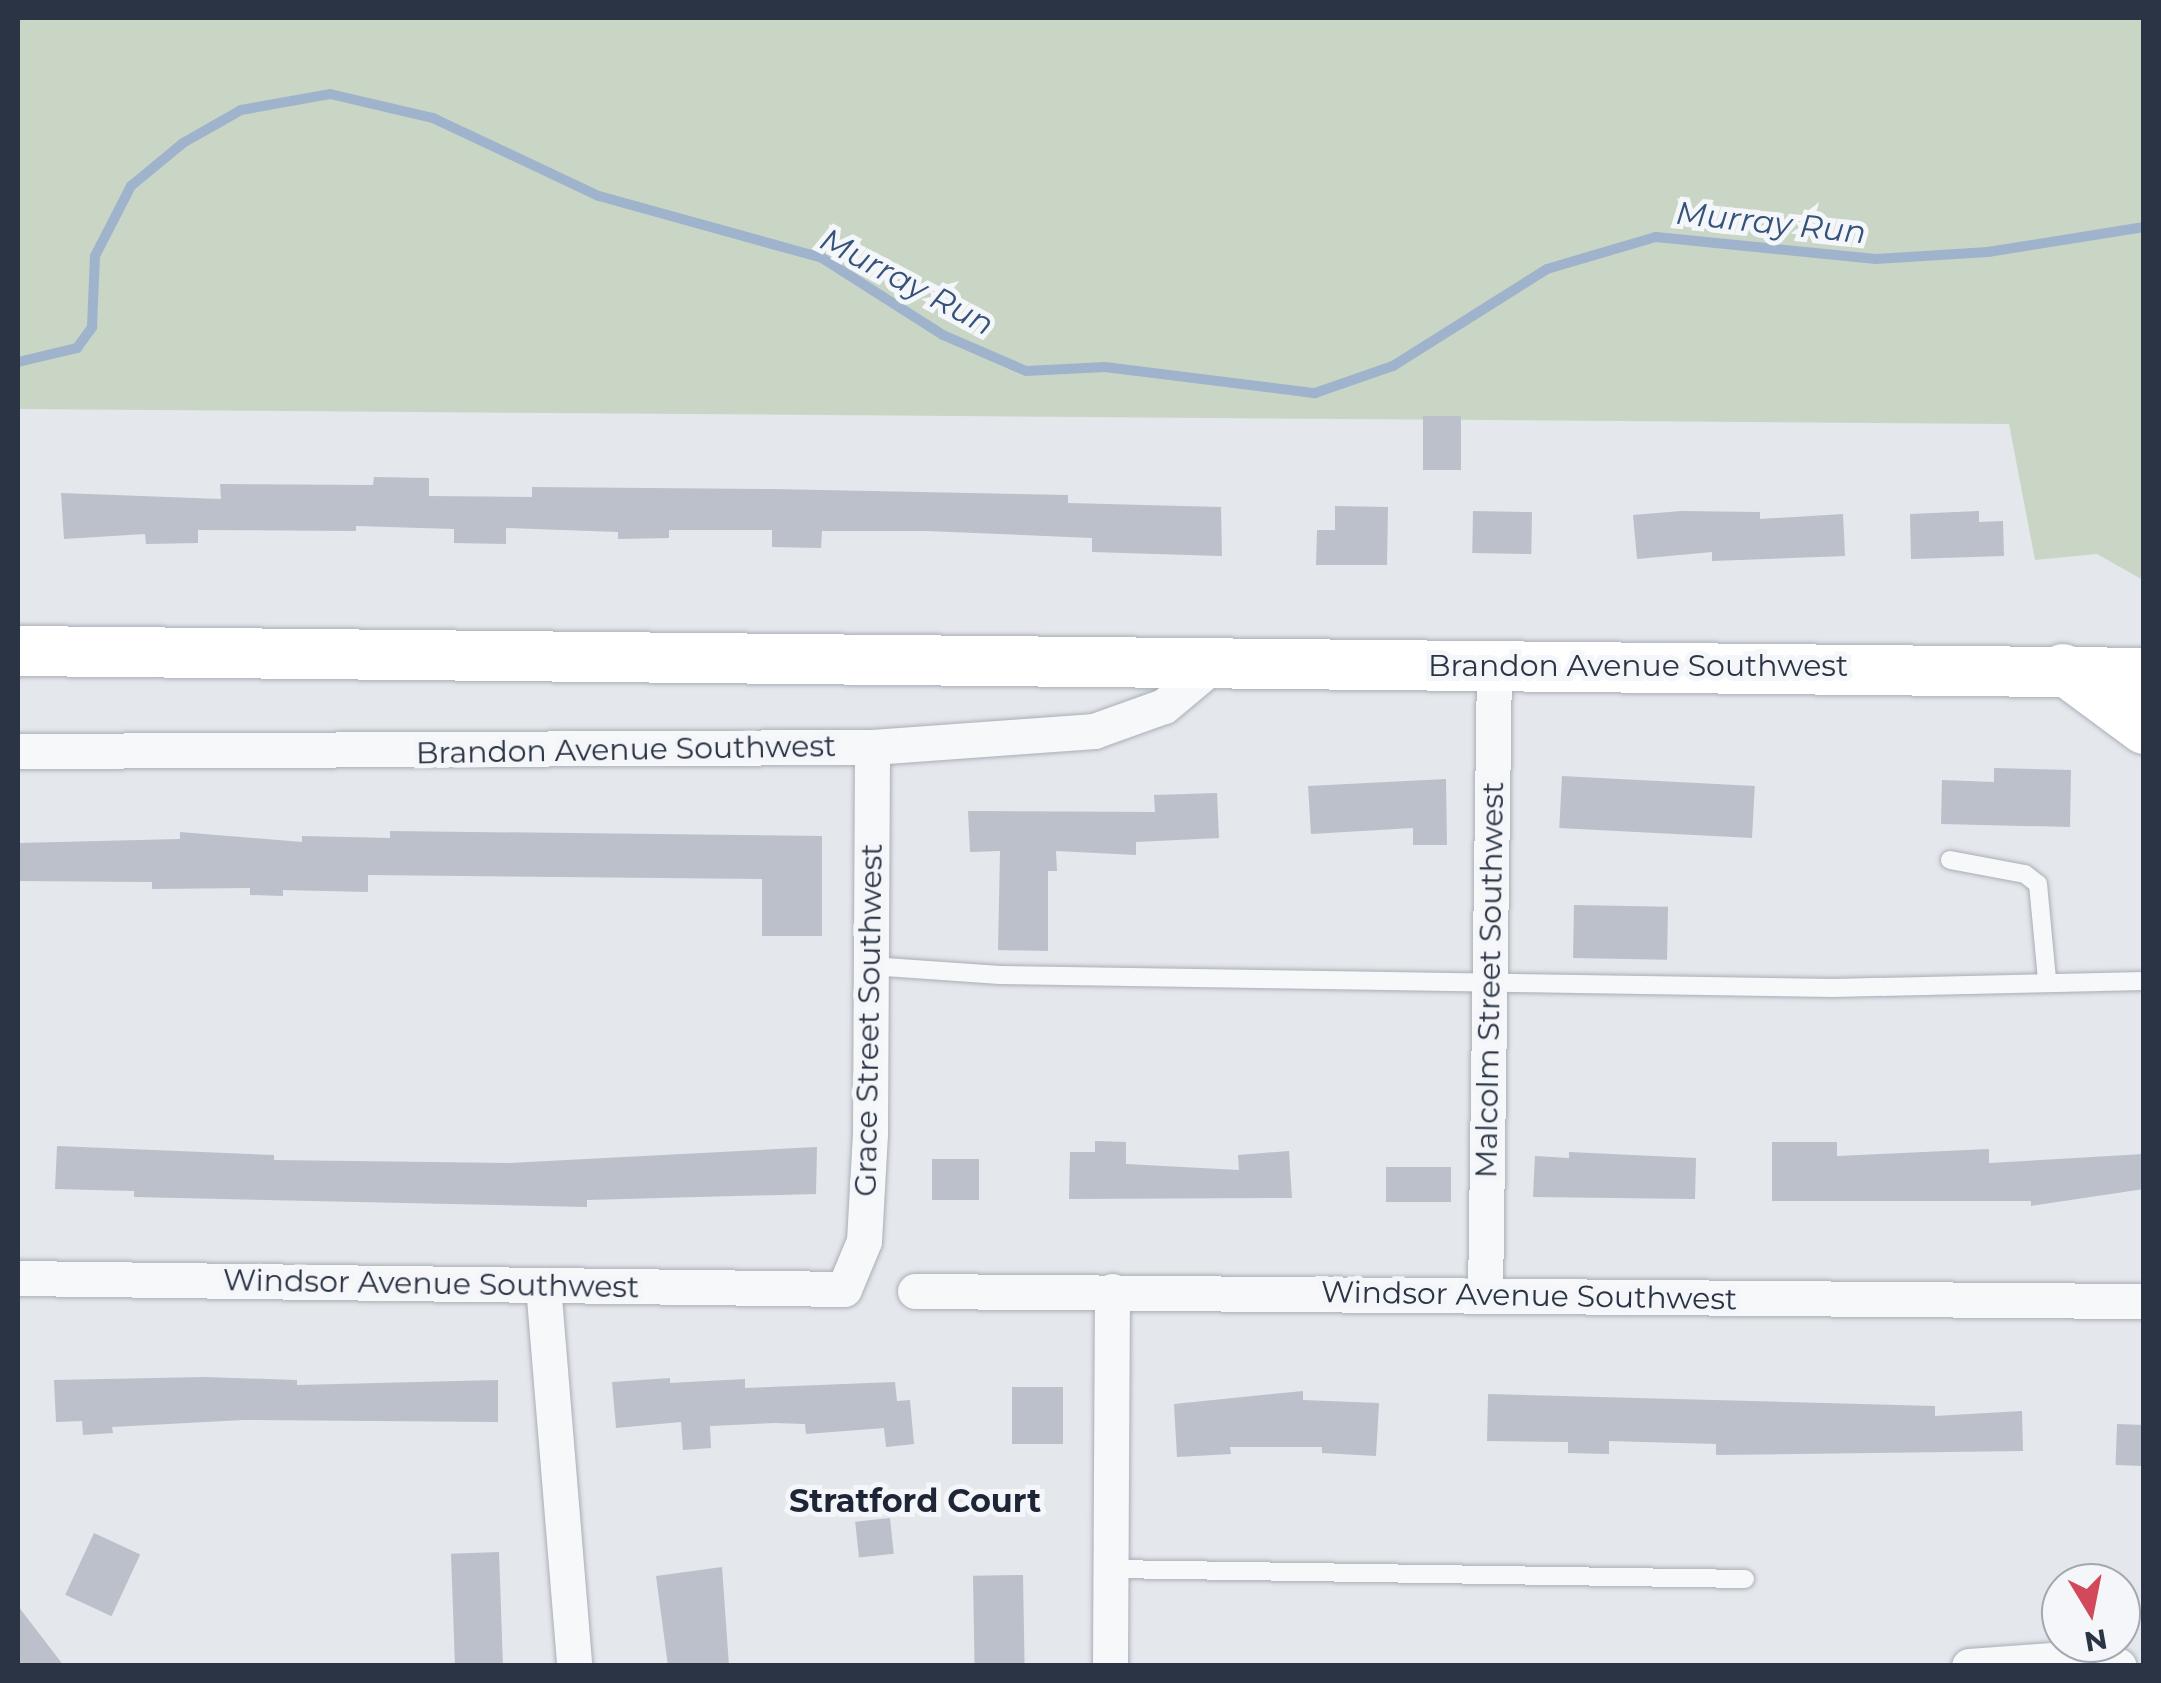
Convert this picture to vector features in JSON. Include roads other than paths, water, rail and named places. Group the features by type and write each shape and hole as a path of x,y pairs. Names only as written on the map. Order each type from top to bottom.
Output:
{"main road":[{"name":"Brandon Avenue Southwest","path":"2063,669 2144,636"},
{"name":"Brandon Avenue Southwest","path":"18,651 1214,665 2063,669 2144,673"},
{"path":"2063,669 2144,694"},
{"path":"2063,669 2144,729"}],"street":[{"name":"Brandon Avenue Southwest","path":"18,751 872,747 1094,731 1164,706 1214,665"},
{"name":"Malcolm Street Southwest","path":"1484,1294 1494,666"},
{"name":"Grace Street Southwest","path":"844,1288 864,1241 872,747"},
{"name":"Windsor Avenue Southwest","path":"18,1278 844,1288"},
{"path":"543,1284 574,1666"},
{"name":"Windsor Avenue Southwest","path":"915,1290 2144,1300"},
{"path":"1110,1666 1112,1290"},
{"path":"1968,1666 2066,1658 2119,1666"}],"lane":[{"path":"1950,860 2025,874 2038,884 2047,980"},
{"path":"871,966 1000,976 1490,984 1833,988 2047,980 2144,981"},
{"path":"1111,1570 1745,1579"}],"waterway":[{"name":"Murray Run","path":"18,362 77,348 92,327 95,256 131,186 183,143 241,110 330,94 433,118 599,196 822,258 943,335 1026,371 1105,367 1315,393 1393,366 1547,269 1656,237 1876,259 1988,252 2144,227"}],"district":[{"name":"Stratford Court","path":"915,1501"}]}
